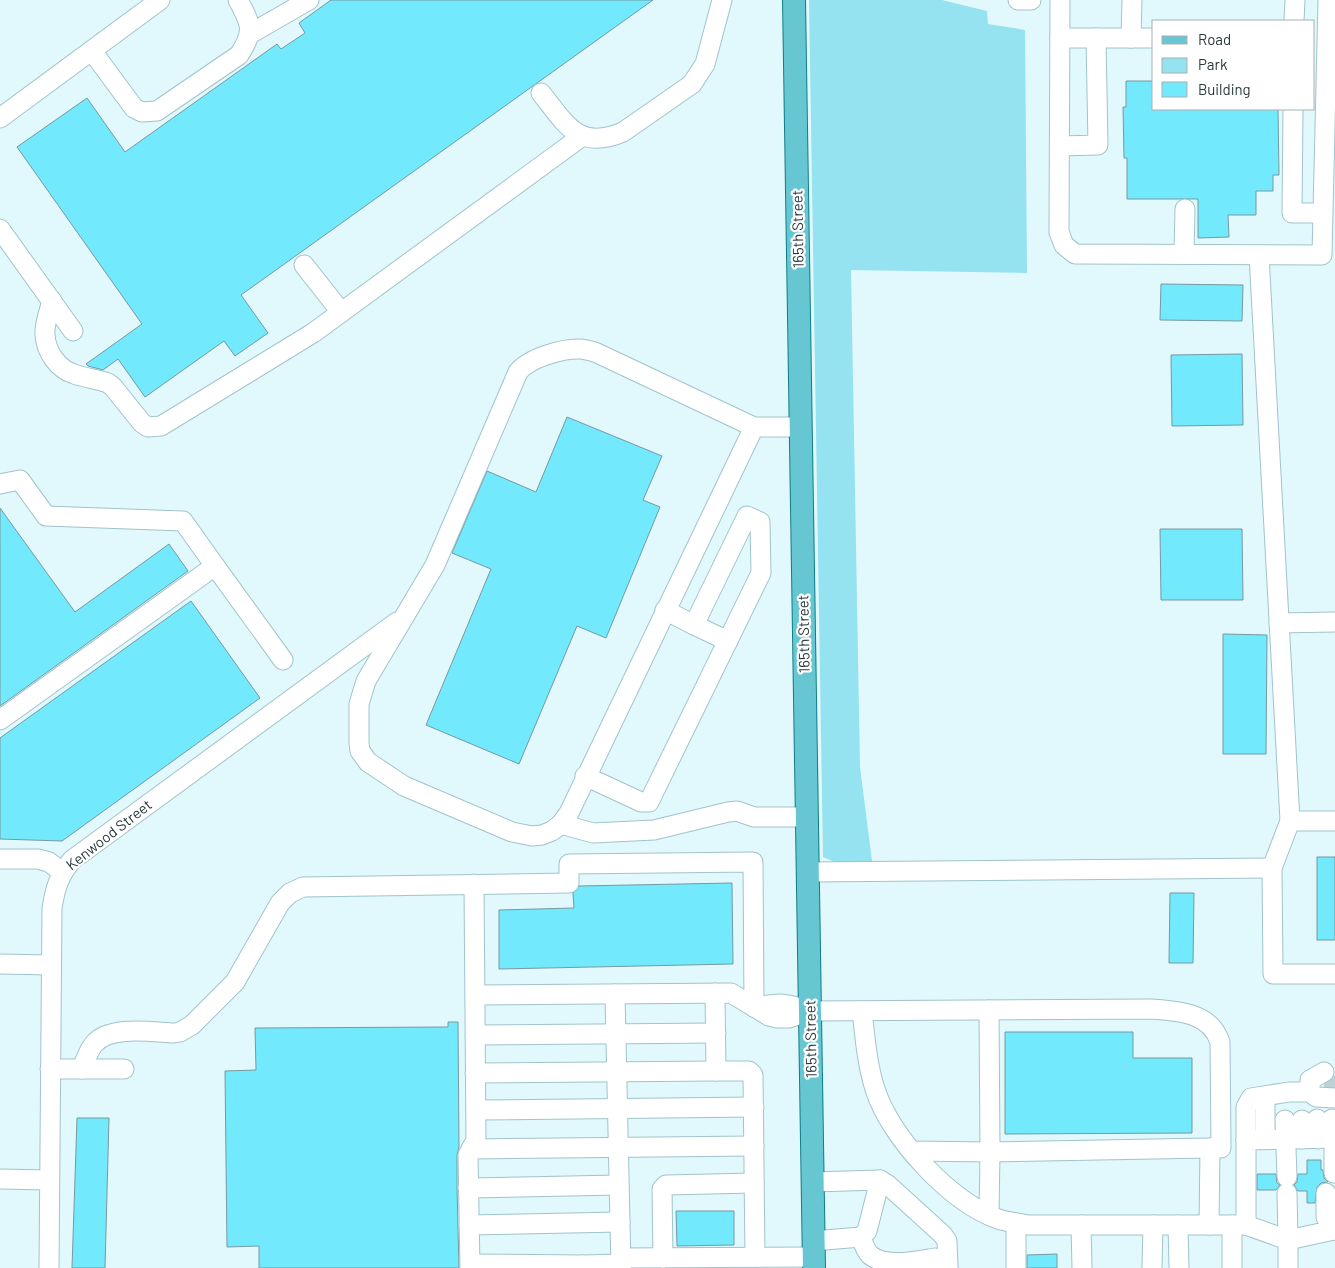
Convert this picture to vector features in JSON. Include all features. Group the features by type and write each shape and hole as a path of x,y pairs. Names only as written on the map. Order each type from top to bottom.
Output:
{"main road":[{"name":"165th Street","path":"794,0 814,1255"}],"street":[{"path":"0,118 160,0"},
{"path":"92,51 134,108 142,112 157,111 239,55 250,34 248,18 238,0"},
{"path":"250,34 309,0"},
{"path":"541,93 568,126 581,137 601,139 613,137 623,132 692,84 705,64 722,0"},
{"path":"1018,0 1031,0"},
{"path":"1060,0 1059,232 1064,246 1075,254 1259,255 1322,255 1328,0"},
{"path":"1131,38 1132,0"},
{"path":"1294,0 1294,20"},
{"path":"1060,38 1152,38"},
{"path":"1060,146 1098,145 1096,38"},
{"path":"1293,110 1292,213 1322,213"},
{"path":"52,301 46,322 45,335 48,348 54,360 67,372 108,383 142,423 148,427 155,428 312,333 581,137"},
{"path":"1184,254 1185,209"},
{"path":"0,229 73,331"},
{"path":"1259,255 1290,821 1272,868 1273,974 1335,974"},
{"path":"304,265 341,312"},
{"path":"754,427 569,812 561,824 552,831 542,835 532,836 512,832 404,786 368,762 363,756 359,743 359,704 366,681 435,565 518,372 529,362 562,351 583,349 597,353 754,427 801,427"},
{"path":"0,484 20,480 46,516 182,521 283,660"},
{"path":"585,776 641,802 649,802 761,574 760,522 747,516 694,625"},
{"path":"0,720 215,566"},
{"path":"665,610 728,641"},
{"name":"Kenwood Street","path":"49,1268 52,908 54,890 62,872 72,860 404,616"},
{"path":"1280,623 1335,622"},
{"path":"561,824 593,833 654,830 737,811 754,817 807,817"},
{"path":"1290,821 1335,821"},
{"path":"0,859 38,859 48,862 62,872"},
{"path":"82,1069 89,1050 94,1043 106,1035 120,1032 174,1033 180,1032 192,1025 235,982 280,903 290,893 303,887 569,883 569,864 753,862 754,1007"},
{"path":"808,872 1272,868"},
{"path":"474,884 476,1140 468,1155 470,1266 583,1266 663,1258 752,1261 814,1255 861,1238 867,1231 880,1180"},
{"path":"0,964 51,965"},
{"path":"716,993 716,1071"},
{"path":"475,995 731,993 769,1016 777,1018 789,1018 810,1011 862,1010 1151,1009 1193,1014 1217,1031 1220,1042 1209,1225"},
{"path":"615,994 621,1263"},
{"path":"862,1010 869,1066 875,1090 892,1124 932,1174 971,1205 989,1215 1028,1225 1239,1225 1288,1240 1334,1229 1326,1217 1330,1193"},
{"path":"989,1010 989,1215"},
{"path":"475,1035 716,1033"},
{"path":"50,1069 124,1069"},
{"path":"476,1073 749,1071 753,1075 754,1107 752,1261"},
{"path":"1265,1096 1265,1139"},
{"path":"1232,1268 1239,1225 1246,1144 1246,1106 1251,1098 1265,1096 1311,1103"},
{"path":"1311,1103 1330,1173"},
{"path":"1311,1103 1322,1141"},
{"path":"476,1110 754,1107"},
{"path":"912,1151 990,1152 1215,1148 1246,1144 1265,1139 1322,1141"},
{"path":"1288,1268 1287,1185 1322,1141"},
{"path":"471,1149 754,1146"},
{"path":"0,1179 49,1180"},
{"path":"812,1182 880,1180 943,1235 947,1241 948,1267"},
{"path":"663,1258 662,1189 666,1185 754,1183"},
{"path":"468,1188 619,1185"},
{"path":"469,1225 620,1222"},
{"path":"1016,1223 1016,1268"},
{"path":"1081,1225 1082,1268"},
{"path":"1152,1268 1153,1225"},
{"path":"1178,1225 1179,1268"},
{"path":"861,1238 869,1254 878,1261 891,1264 935,1258 941,1260 948,1267"}],"green space":[{"path":"809,0 942,0 987,11 988,24 1025,30 1027,273 851,270 860,767 872,861 837,863 823,857"}],"building":[{"path":"331,0 653,0 241,295 268,333 235,356 224,341 145,397 118,359 103,370 88,366 86,364 142,324 17,147 87,98 125,152 277,44 281,49 305,33 299,23"},
{"path":"1126,81 1152,81 1152,110 1278,110 1279,175 1273,175 1273,191 1256,191 1256,215 1228,215 1229,237 1198,238 1198,199 1127,199 1127,158 1124,158 1123,107 1126,107"},
{"path":"1161,284 1243,285 1242,321 1160,320"},
{"path":"1242,354 1243,425 1172,426 1171,355"},
{"path":"567,417 662,456 643,500 660,507 606,638 577,626 519,764 426,725 491,569 452,553 487,471 536,492"},
{"path":"0,508 75,612 169,544 188,571 0,706"},
{"path":"1160,529 1242,529 1243,600 1161,600"},
{"path":"191,601 260,698 62,841 0,839 0,738"},
{"path":"1223,634 1267,635 1266,754 1223,754"},
{"path":"1317,857 1335,857 1335,940 1317,940"},
{"path":"732,883 733,964 499,969 499,910 574,908 573,893 579,886"},
{"path":"1170,893 1194,893 1193,963 1169,963"},
{"path":"448,1022 458,1022 459,1147 457,1155 457,1188 459,1268 259,1268 259,1246 227,1247 225,1071 256,1070 255,1028 448,1027"},
{"path":"1005,1032 1133,1032 1133,1058 1192,1058 1192,1133 1005,1134"},
{"path":"77,1118 109,1118 105,1268 72,1268"},
{"path":"1307,1160 1321,1160 1321,1170 1323,1170 1324,1178 1328,1182 1321,1183 1317,1187 1315,1203 1307,1203 1307,1191 1298,1191 1294,1185 1297,1182 1298,1174 1307,1174"},
{"path":"1257,1174 1276,1174 1277,1183 1280,1185 1276,1190 1257,1190"},
{"path":"676,1211 734,1211 734,1245 677,1246"},
{"path":"1057,1254 1057,1268 1027,1268 1027,1255"}],"tunnel":[{"path":"1324,1085 1335,1085"}]}
